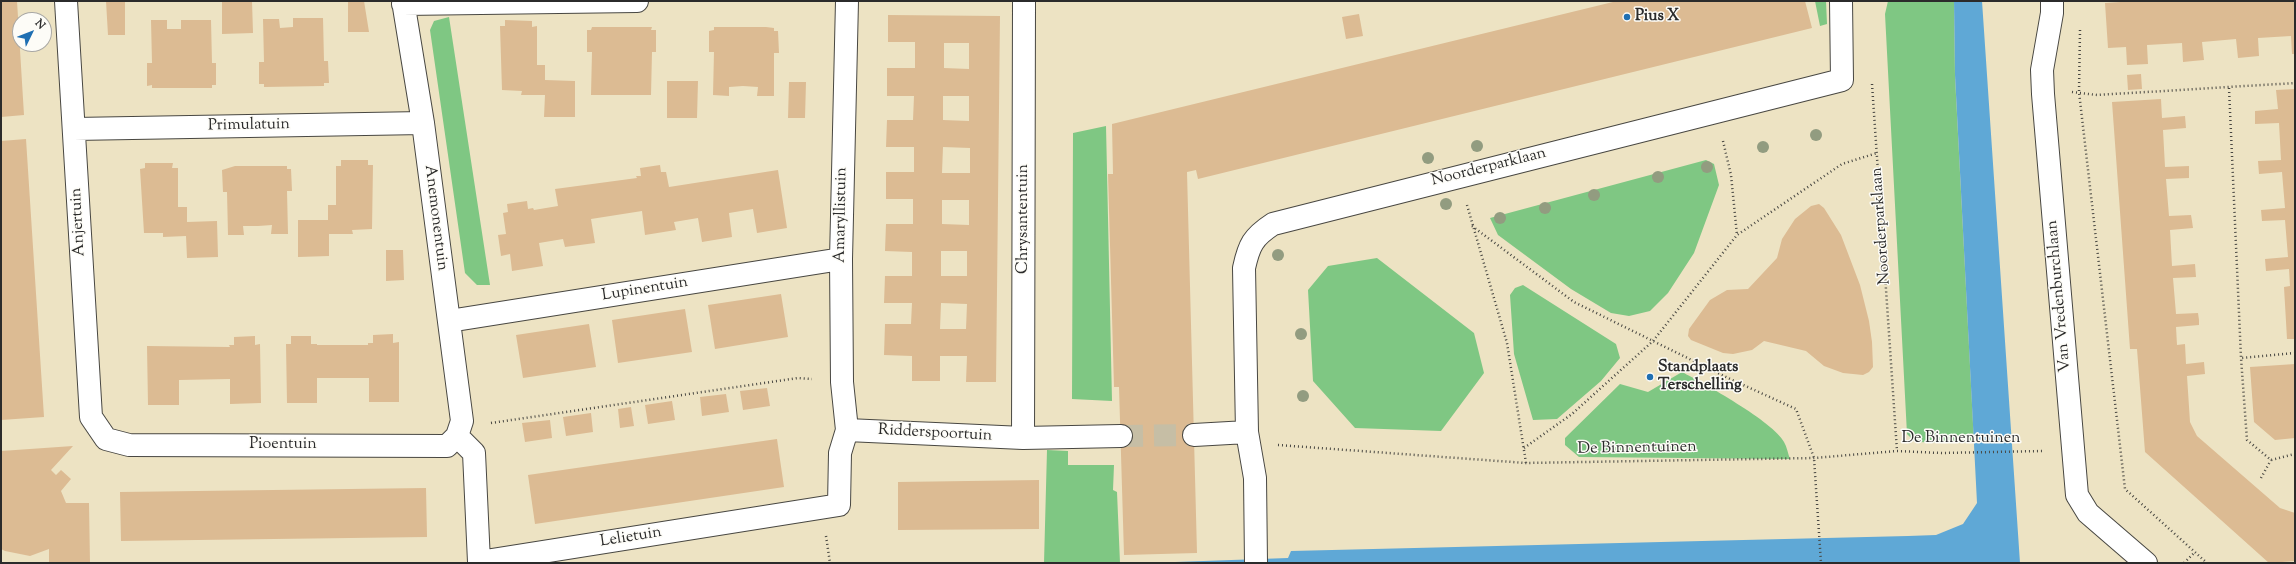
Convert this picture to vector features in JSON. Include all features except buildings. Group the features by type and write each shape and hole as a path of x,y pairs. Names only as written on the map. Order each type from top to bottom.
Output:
{"street":[{"name":"Anjertuin","path":"66,1 91,417 106,439"},
{"path":"403,2 637,1"},
{"name":"Amaryllistuin","path":"847,1 841,259 842,382 847,430"},
{"name":"Chrysantentuin","path":"1023,438 1024,1"},
{"name":"Noorderparklaan","path":"1256,563 1255,478 1247,432 1244,268 1248,247 1259,233 1273,224 1460,175 1717,113 1842,80 1841,1"},
{"name":"Van Vredenburchlaan","path":"2052,1 2052,13 2042,70 2043,94 2077,495 2088,513 2146,563"},
{"name":"Anemonentuin","path":"403,2 423,122 449,321 460,428"},
{"name":"Primulatuin","path":"74,129 423,122"},
{"name":"Lupinentuin","path":"449,321 841,259"},
{"name":"Pioentuin","path":"106,439 128,445 447,446 460,428"},
{"name":"Lelietuin","path":"460,428 474,453 479,562 839,505 840,453 847,430"},
{"name":"Ridderspoortuin","path":"847,430 1023,438"},
{"path":"1194,435 1247,432"},
{"path":"1023,438 1121,436"}],"path":[{"path":"2081,24 2079,92 2125,489 2206,563"},
{"name":"Noorderparklaan","path":"1872,81 1897,451"},
{"path":"2043,94 2079,92 2097,94 2229,88 2295,83"},
{"path":"2229,88 2246,440 2271,460"},
{"path":"1717,113 1731,175 1737,235"},
{"path":"1524,448 1572,414 1653,341 1737,235 1842,164 1877,153"},
{"path":"1460,175 1472,226 1507,343 1526,463"},
{"path":"1472,226 1574,302 1796,408 1814,458 1821,563"},
{"path":"2241,358 2295,354"},
{"path":"460,428 798,378 842,382"},
{"name":"De Binnentuinen","path":"1247,432 1268,445 1526,463 1814,458 1897,451 1941,453 2031,451"},
{"path":"2261,478 2271,460 2295,454"},
{"path":"826,542 830,563"},
{"path":"2184,563 2194,553"}],"green space":[{"path":"1815,1 1826,1 1827,24 1820,26"},
{"path":"1888,1 1954,1 1955,76 1974,443 1915,442 1907,434 1885,14"},
{"path":"449,17 490,285 477,285 465,273 430,30 434,21"},
{"path":"1106,126 1112,401 1072,399 1073,133"},
{"path":"1706,160 1714,164 1719,185 1694,253 1668,293 1650,311 1629,316 1611,313 1571,289 1498,235 1490,218"},
{"path":"1377,258 1474,333 1484,373 1441,431 1355,428 1313,381 1308,290 1328,266"},
{"path":"1523,285 1616,344 1620,358 1601,381 1557,419 1533,420 1514,354 1510,295 1515,288"},
{"path":"1682,372 1737,404 1767,424 1784,442 1790,459 1579,457 1565,445 1565,438 1620,384 1648,392"},
{"path":"1047,450 1068,451 1068,465 1114,465 1113,490 1117,492 1120,563 1044,563"}],"water":[{"path":"1954,1 1982,1 2020,563 1147,563 1288,558 1291,551 1936,535 1963,524 1977,503 1955,75"}],"tunnel":[{"path":"1121,436 1194,435"}],"place":[{"name":"Pius X","path":"1627,17"},
{"name":"Standplaats Terschelling","path":"1650,377"}]}
